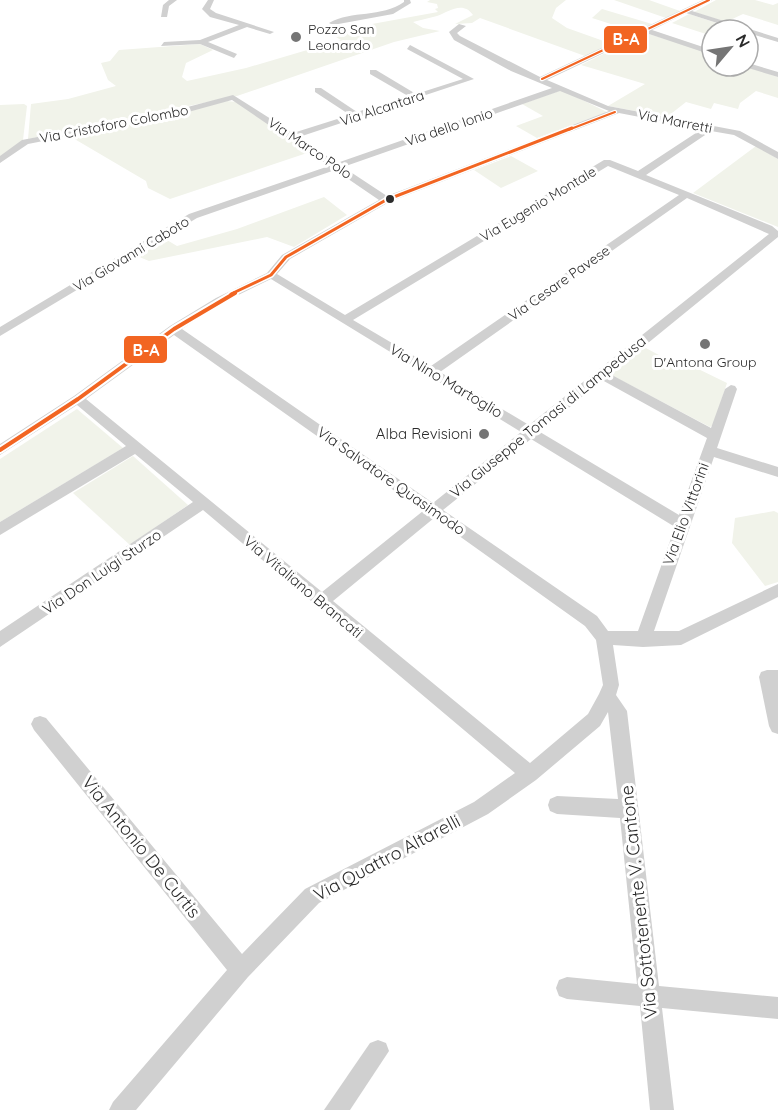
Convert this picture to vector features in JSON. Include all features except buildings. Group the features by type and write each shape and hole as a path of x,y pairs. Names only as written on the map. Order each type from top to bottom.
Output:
{"street":[{"path":"164,15 166,5 174,0"},
{"path":"207,0 206,9 213,15 270,33"},
{"path":"333,23 389,14 401,9 408,3 407,0"},
{"path":"542,79 709,0"},
{"path":"686,11 708,18"},
{"path":"164,44 201,42 246,25"},
{"name":"Via Marretti","path":"462,26 453,32 457,38 514,69 615,112 638,113 708,129 737,133 778,156"},
{"path":"645,30 700,49"},
{"path":"760,34 778,40"},
{"path":"201,42 234,56"},
{"name":"Via Alcantara","path":"293,136 470,79 410,47"},
{"path":"760,69 778,75"},
{"path":"373,72 415,97"},
{"name":"Via dello Ionio","path":"336,165 561,88"},
{"path":"318,90 357,116"},
{"name":"Via Marco Polo","path":"233,98 386,200"},
{"name":"Via Cristoforo Colombo","path":"0,160 25,142 181,111 233,98"},
{"path":"271,275 286,257 386,200 615,112"},
{"path":"639,175 708,129"},
{"name":"Via Eugenio Montale","path":"345,320 607,162 774,232"},
{"name":"Via Giovanni Caboto","path":"0,332 193,216 336,165"},
{"name":"Via Cesare Pavese","path":"431,372 686,195"},
{"name":"Via Giuseppe Tomasi di Lampedusa","path":"320,602 600,374 773,237 774,232"},
{"path":"0,450 78,399 174,329 220,300 328,244"},
{"name":"Via Nino Martoglio","path":"271,275 682,524"},
{"name":"Via Salvatore Quasimodo","path":"174,329 591,621 604,638"},
{"path":"600,374 714,436"},
{"name":"Via Elio Vittorini","path":"643,640 731,388"},
{"name":"Via Vitaliano Brancati","path":"78,399 530,774"},
{"path":"0,529 136,446"},
{"path":"709,450 778,471"},
{"name":"Via Don Luigi Sturzo","path":"0,640 203,503"},
{"path":"607,697 610,685 604,638 643,640 681,638 778,590"},
{"path":"778,677 767,676 778,726"},
{"name":"Via Quattro Altarelli","path":"121,1110 241,970 312,896 349,874 481,808 530,774 594,720 607,697"},
{"name":"Via Sottotenente V. Cantone","path":"607,697 618,711 663,1110"},
{"name":"Via Antonio De Curtis","path":"40,724 241,970"},
{"path":"557,804 629,809"},
{"path":"567,988 778,1008"},
{"path":"336,1110 378,1051"}],"shaded area":[{"path":"430,0 566,0 556,8 552,18 567,28 612,44 585,56 480,18 472,23 455,24 473,15 465,8 455,8 437,16 413,22 423,28 440,31 394,42 237,96 28,139 31,104 68,99 116,86 108,80 101,63 110,61 119,50 200,44 213,50 186,63 182,77 187,81 246,68 341,40 328,32 438,12 435,9 438,8 437,4 427,2"},
{"path":"614,0 649,0 680,11 666,18"},
{"path":"716,0 755,0 773,5 778,3 778,25 743,14 734,18 713,18 694,12"},
{"path":"602,9 652,24 636,32 592,18"},
{"path":"689,14 701,18 700,32 672,23"},
{"path":"646,33 700,50 700,78 760,78 760,71 778,77 778,98 756,91 740,103 738,109 714,103 711,109 686,102 667,117 608,106 645,84 581,65"},
{"path":"562,90 607,112 537,138 516,126 543,116 522,104"},
{"path":"227,101 236,102 310,152 170,199 148,188 146,181 66,134"},
{"path":"24,104 27,106 23,140 0,158 0,105"},
{"path":"756,146 778,159 778,227 693,193"},
{"path":"511,156 538,171 501,188 474,170"},
{"path":"324,197 347,215 294,247 267,237 149,261 137,256 167,240 177,246 237,229"},
{"path":"644,347 683,368 686,363 727,383 713,425 710,427 613,376 612,373"},
{"path":"77,409 123,448 0,522 0,459"},
{"path":"133,456 188,505 130,545 73,493"},
{"path":"774,511 778,513 778,582 765,586 732,543 735,518"}],"transit line":[{"name":"B-A","path":"542,79 709,0"},
{"name":"B-A","path":"0,450 78,399 174,329 220,300 271,275 286,257 386,200 615,112"}],"place":[{"name":"Pozzo San Leonardo","path":"296,37"},
{"name":"D'Antona Group","path":"705,344"},
{"name":"Alba Revisioni","path":"484,434"}]}
